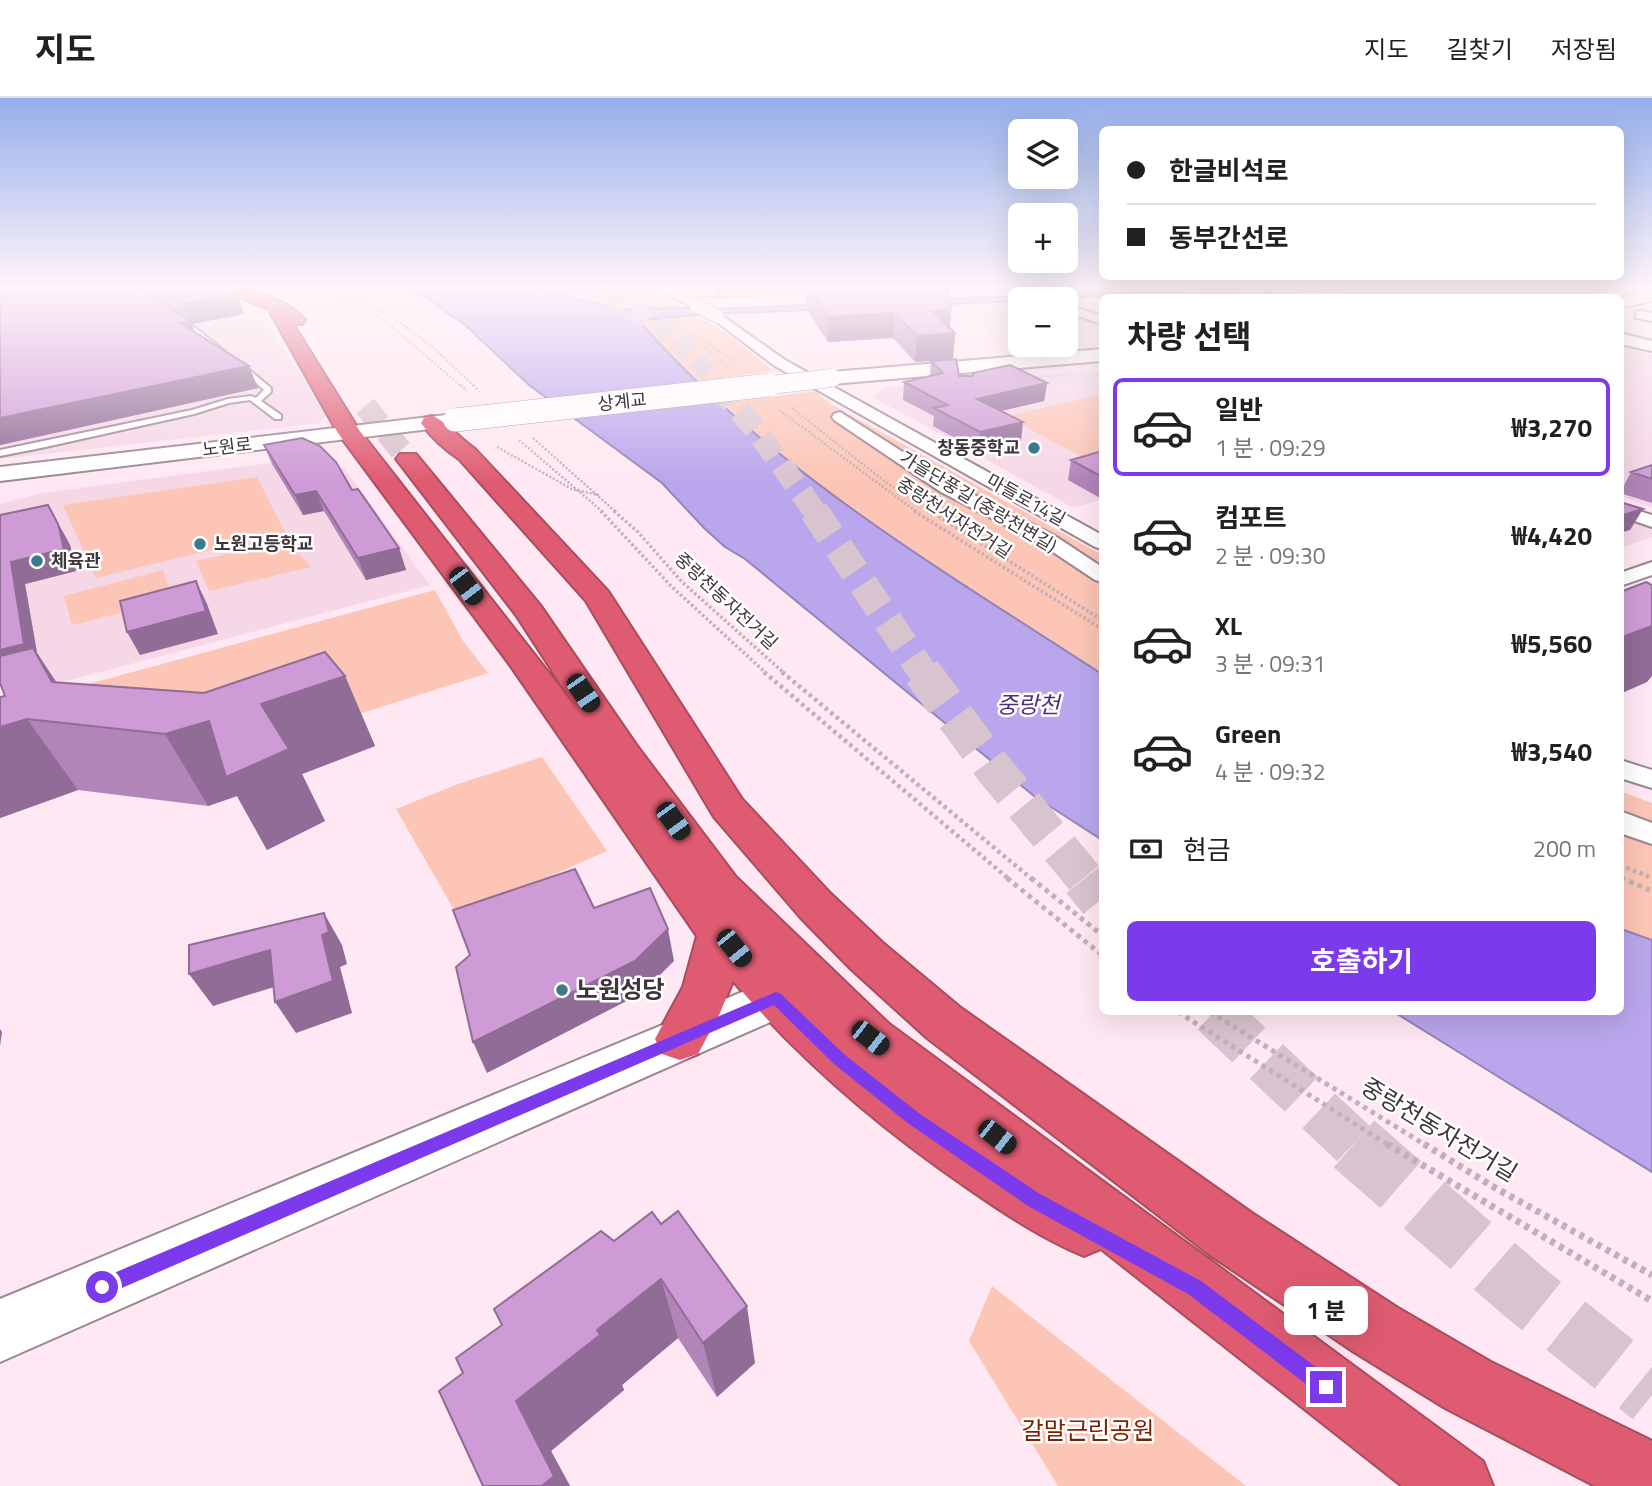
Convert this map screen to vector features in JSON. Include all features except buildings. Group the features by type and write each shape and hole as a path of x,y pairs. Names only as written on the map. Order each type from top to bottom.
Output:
{"highway":[{"path":"300,353 349,433 537,679 687,890 776,998 839,1060 914,1119 1034,1200 1194,1287"},
{"path":"431,434 529,611 624,754 721,888 870,1038 1458,1486"},
{"path":"431,434 467,454 598,597 728,807 816,906 867,956 944,1023 1231,1234 1376,1330 1468,1385 1652,1478"},
{"path":"680,1039 700,1008 710,983 721,931"}],"main road":[{"name":"상계교","path":"431,434 832,379 1099,355"},
{"name":"노원로","path":"0,474 349,433 431,434"},
{"path":"0,1331 776,998"}],"street":[{"name":"마들로14길","path":"768,353 780,363 1099,541"},
{"name":"가을단풍길 (중랑천변길)","path":"820,404 864,430 947,488 1048,540 1099,574"},
{"path":"1624,511 1652,521"},
{"path":"1624,578 1652,568"},
{"path":"1624,770 1652,779"},
{"path":"1624,823 1652,834"}],"lane":[{"path":"223,353 268,390 256,401"},
{"path":"0,453 251,398 278,417"}],"path":[{"path":"424,353 472,396"},
{"path":"439,353 485,396"},
{"path":"711,353 724,365"},
{"name":"중랑천서자전거길","path":"775,407 904,503 1099,627"},
{"name":"중랑천동자전거길","path":"530,435 600,495 638,531 682,582 775,666 1099,933"},
{"path":"517,438 545,464 581,491 630,539 671,586 743,654 975,853 1099,954"},
{"path":"486,442 572,489 600,495"},
{"path":"1624,867 1652,878"},
{"path":"1624,880 1652,891"},
{"path":"1183,1015 1329,1110 1652,1301"},
{"name":"중랑천동자전거길","path":"1215,1015 1492,1185 1652,1275"}],"shaded area":[{"path":"0,353 286,353 329,411 320,423 0,459"},
{"path":"1624,353 1652,354 1652,508 1624,497"},
{"name":"창동중학교","path":"1099,370 1099,500 1074,508 873,397 886,387"},
{"name":"노원고등학교","path":"322,456 345,469 430,585 6,697 0,676 0,504 42,493"},
{"path":"1624,516 1652,527 1652,537 1624,547"}],"green space":[{"path":"668,353 751,353 774,371 699,381"},
{"path":"815,391 831,404 1099,553 1099,672 955,580 859,514 766,442 723,403"},
{"path":"1099,395 1099,457 1082,457 1011,419 1013,415"},
{"path":"257,477 285,532 96,578 63,505"},
{"path":"287,541 311,567 209,591 196,561"},
{"path":"163,570 173,600 72,625 64,596"},
{"path":"435,590 463,641 488,673 245,750 0,708"},
{"path":"542,757 607,851 458,917 396,809 458,784"},
{"path":"1624,792 1652,803 1652,940 1624,930"},
{"name":"갈말근린공원","path":"992,1286 1246,1486 1058,1486 969,1341"}],"water":[{"name":"중랑천","path":"495,353 669,353 743,423 799,470 918,555 1099,672 1099,838 1034,796 745,559 725,547 662,483 529,385"},
{"path":"1624,930 1652,940 1652,1172 1399,1015 1624,1015"}],"tunnel":[{"path":"689,353 720,387"},
{"path":"718,385 760,435 815,512"},
{"path":"365,406 408,459"},
{"path":"814,511 923,673"},
{"path":"922,672 993,768 1086,880"},
{"path":"1085,878 1099,895"},
{"path":"1217,1015 1356,1146"},
{"path":"1354,1144 1523,1291 1652,1395"}],"place":[{"name":"창동중학교","path":"1034,448"},
{"name":"노원고등학교","path":"200,544"},
{"name":"체육관","path":"37,561"},
{"name":"노원성당","path":"562,990"}],"route":[{"path":"102,1287 776,998 839,1060 914,1119 1034,1200 1194,1287 1326,1387"}]}
